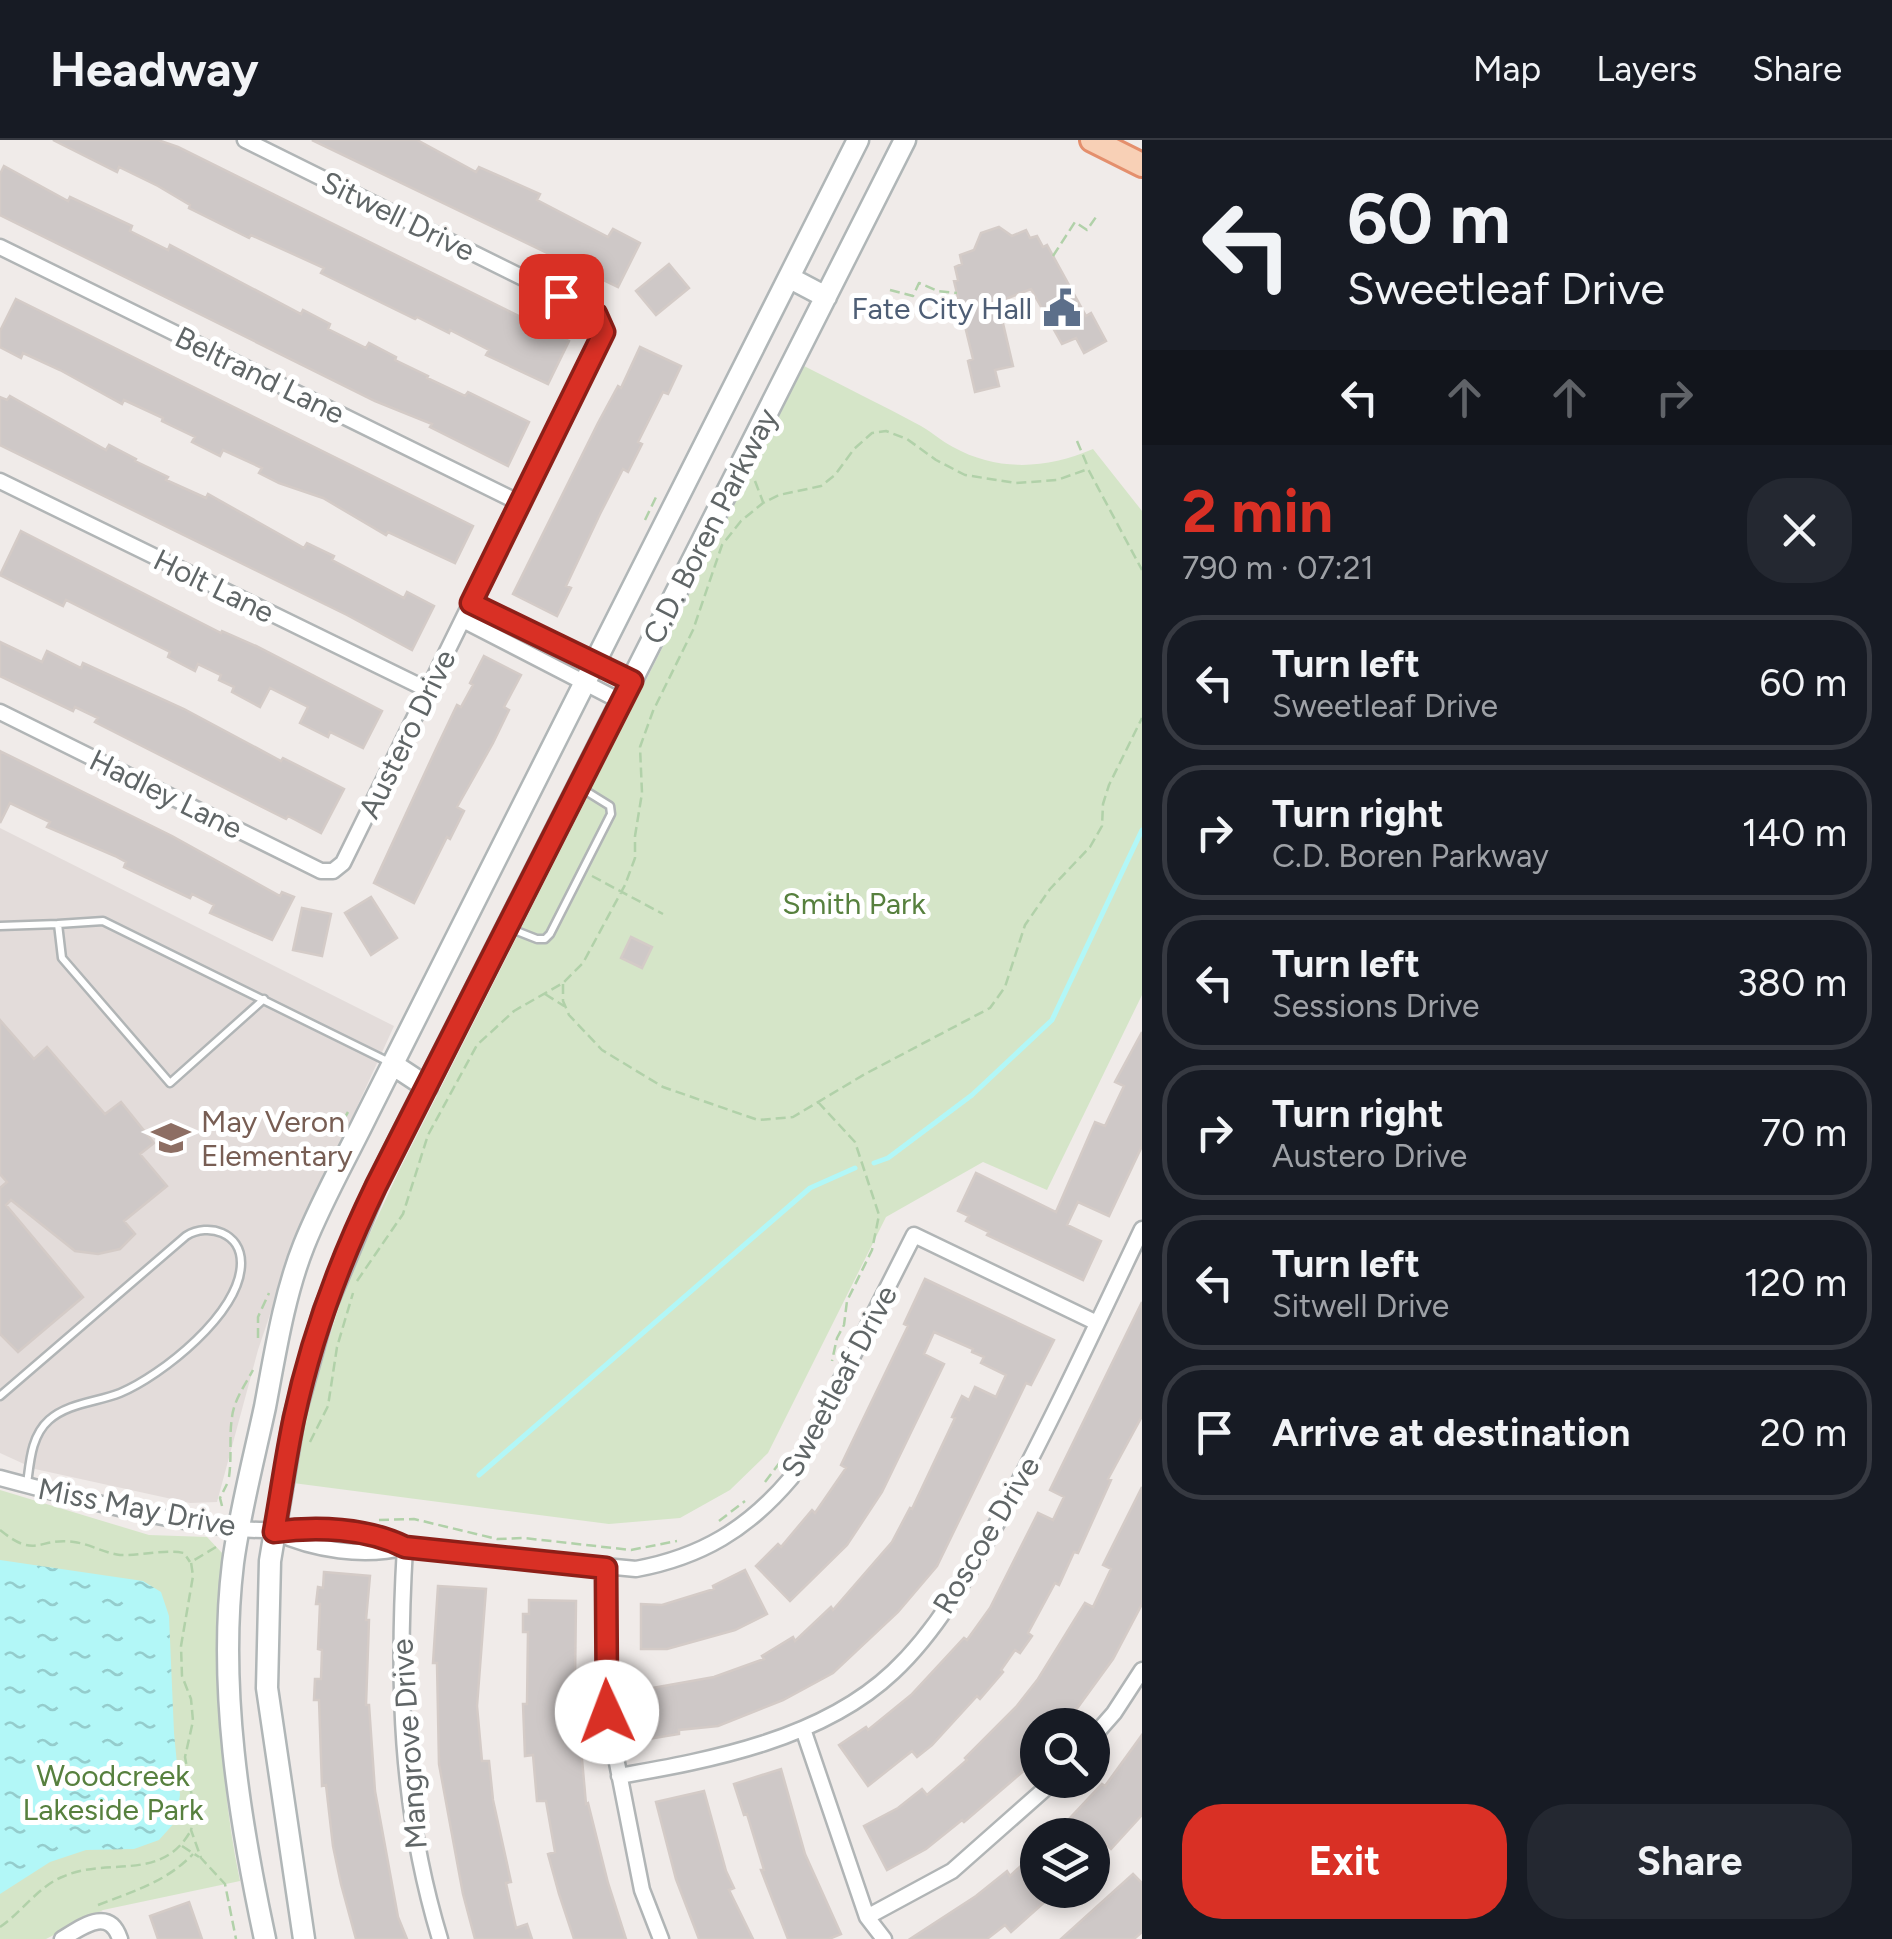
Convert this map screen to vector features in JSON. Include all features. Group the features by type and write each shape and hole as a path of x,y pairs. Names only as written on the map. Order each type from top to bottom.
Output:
{"main road":[{"path":"1092,140 1142,165"}],"street":[{"name":"Sitwell Drive","path":"245,140 596,314 602,323"},
{"name":"C.D. Boren Parkway","path":"265,1939 244,1838 228,1620 240,1529 277,1347 304,1246 858,140"},
{"name":"C.D. Boren Parkway","path":"304,1939 267,1688 270,1561 294,1417 324,1310 358,1224 904,140"},
{"name":"Beltrand Lane","path":"0,248 520,503"},
{"path":"790,278 826,298"},
{"name":"Austero Drive","path":"333,871 344,864 604,332 602,323"},
{"name":"Holt Lane","path":"2,487 428,690"},
{"path":"471,603 632,681"},
{"path":"463,620 622,702"},
{"name":"Hadley Lane","path":"0,712 321,871 333,871"},
{"path":"392,1064 426,1087"},
{"name":"Roscoe Drive","path":"619,1776 722,1756 803,1729 893,1672 957,1594 1032,1459 1142,1230"},
{"name":"Sweetleaf Drive","path":"274,1532 302,1545 384,1553 405,1547 636,1570 669,1563 727,1538 771,1502 791,1478 914,1235 1097,1323"},
{"name":"Miss May Drive","path":"0,1478 134,1511 274,1532"},
{"name":"Mangrove Drive","path":"405,1547 399,1651 401,1724 412,1834 440,1939"},
{"path":"606,1568 607,1712 642,1890 661,1939"},
{"path":"1110,1718 1142,1670"},
{"path":"803,1729 867,1917 884,1939"},
{"path":"867,1917 952,1870 1034,1798"},
{"path":"62,1939 100,1921 116,1928 120,1939"}],"lane":[{"path":"508,928 545,939 582,871 610,814 610,806 579,787"},
{"path":"0,926 104,921 392,1064"},
{"path":"58,924 62,958 170,1083 264,999"},
{"path":"0,1396 186,1236 200,1229 216,1230 236,1244 240,1274 205,1331 154,1375 118,1394 59,1413 48,1421 32,1448 27,1485"}],"path":[{"path":"1053,256 1075,222 1087,230 1096,218"},
{"path":"890,290 913,296 918,282 938,291 957,293"},
{"path":"306,1450 328,1406 336,1347 356,1284 402,1214 428,1135 477,1045 514,1010 563,983 583,963 621,892 635,858 642,794 640,748 652,712 693,630 722,545 763,503 820,486 872,434 886,431 907,439 964,475 1016,483 1057,480 1088,469"},
{"path":"1077,441 1142,570"},
{"path":"742,464 754,473 763,503"},
{"path":"544,994 566,1008 602,1050 663,1088 758,1120 792,1117 990,1008 1005,987 1025,925 1050,888 1090,847 1102,826 1109,785 1142,718"},
{"path":"582,871 663,914"},
{"path":"563,983 566,1008"},
{"path":"818,1102 856,1142 879,1215 872,1250 847,1301 844,1324 826,1373"},
{"path":"766,1481 785,1458"},
{"path":"710,1530 754,1494"},
{"path":"378,1520 414,1519 497,1539 524,1538 631,1550 680,1541"},
{"path":"0,1530 21,1546 37,1548 74,1542 121,1555 184,1553 192,1576 181,1646 182,1676 191,1699 193,1721 186,1757 195,1814 182,1846 151,1865 122,1864 68,1874 54,1880 0,1926"},
{"path":"190,1562 217,1546"},
{"path":"191,1830 200,1858"},
{"path":"182,1846 225,1884 236,1939"},
{"path":"100,1921 98,1905 156,1883 194,1854"}],"shaded area":[{"name":"May Veron Elementary","path":"0,828 394,1026 292,1249 258,1350 217,1502 190,1503 35,1469 0,1453"}],"green space":[{"name":"Smith Park","path":"804,366 921,426 953,447 987,461 1040,464 1093,449 1142,511 1142,995 1047,1190 983,1162 886,1217 768,1453 730,1490 680,1518 609,1524 293,1483 308,1409 344,1289 398,1173"},
{"name":"Woodcreek Lakeside Park","path":"0,1490 149,1535 207,1537 223,1554 223,1759 240,1881 103,1910 46,1939 0,1939"}],"water":[{"path":"0,1560 143,1581 161,1592 169,1616 180,1795 176,1821 159,1840 134,1849 86,1850 50,1862 0,1894"}],"building":[{"path":"53,140 158,140 178,147 569,341 548,384 486,355 489,350 450,330 449,333 415,319 321,273 324,268 251,235 249,238 189,208 190,205 158,186 119,167 117,172"},
{"path":"312,140 417,140 476,172 479,167 540,194 537,200 608,237 613,229 640,243 618,287"},
{"path":"4,166 68,201 70,197 132,226 130,231 168,250 170,245 301,314 303,310 330,324 328,329 366,348 369,343 427,378 465,396 468,392 529,422 508,466 430,427 432,424 375,401 0,215 0,174"},
{"name":"Fate City Hall","path":"999,227 1012,236 1026,230 1030,238 1037,236 1043,247 1047,245 1086,316 1091,313 1106,341 1084,353 1076,338 1062,344 1031,289 998,302 1013,366 995,370 999,386 975,392 968,361 973,359 954,281 958,280 955,267 962,264 960,255 974,250 981,233"},
{"path":"669,264 689,288 656,315 636,291"},
{"path":"16,299 473,526 455,563 388,532 386,535 323,498 279,483 259,473 262,468 223,450 220,456 192,442 195,437 162,421 163,418 124,400 122,404 23,353 21,358 0,347 0,331"},
{"path":"640,347 681,366 638,442 642,444 628,472 623,469 600,514 566,586 571,588 557,616 513,594"},
{"path":"10,396 106,450 109,445 136,459 168,477 166,480 206,498 208,494 304,548 307,543 334,556 332,560 404,598 407,592 434,606 412,650 0,445 0,397 7,400"},
{"path":"21,531 382,711 363,748 300,723 308,707 270,688 260,707 232,692 234,687 219,680 221,675 198,664 195,671 168,657 170,652 66,600 63,606 0,575"},
{"path":"0,642 42,662 47,651 81,668 83,663 344,789 321,833 288,816 286,819 95,722 98,718 75,707 73,711 0,676"},
{"path":"484,656 521,675 504,707 509,710 493,743 457,807 464,811 414,903 374,883"},
{"path":"0,751 172,836 280,896 282,892 294,897 272,940 210,913 214,905 124,867 126,862 47,827 50,822 10,803 0,823"},
{"path":"371,897 397,938 371,955 345,913"},
{"path":"302,908 331,914 322,956 293,950"},
{"path":"631,937 652,947 642,968 621,958"},
{"path":"0,1020 34,1059 47,1047 105,1114 121,1102 154,1143 140,1154 167,1186 124,1221 135,1234 120,1249 98,1254 75,1251 11,1200 6,1205 83,1297 18,1352 0,1334 0,1188 7,1182 0,1174"},
{"path":"1142,1032 1142,1146 1109,1216 1078,1202 1067,1225 1101,1241 1083,1280 987,1235 989,1232 966,1221 969,1216 958,1211 976,1173 1056,1212 1095,1122 1105,1126 1124,1086 1115,1082"},
{"path":"925,1279 1054,1340 1031,1385 1026,1383 937,1566 898,1612 833,1673 783,1700 718,1726 679,1730 679,1734 648,1739 641,1690 714,1677 764,1659 762,1656 793,1637 795,1641 831,1607 833,1610 892,1542 912,1509 962,1396 969,1400 975,1387 996,1397 1006,1375 981,1363 984,1357 972,1352 973,1349 934,1332 924,1354 944,1364 882,1492 847,1545 790,1601 756,1566 778,1544 781,1547 812,1510 815,1513 846,1468 841,1465 908,1326 904,1324"},
{"path":"1142,1302 1142,1416 1108,1479 1111,1480 1078,1553 1074,1552 1059,1585 1055,1583 1028,1633 1032,1636 1020,1653 1015,1650 1003,1672 980,1699 977,1696 932,1745 917,1757 912,1751 868,1786 839,1745 866,1727 868,1730 911,1695 964,1638 967,1640 990,1608 1038,1513 1053,1520 1064,1497 1050,1490"},
{"path":"1142,1487 1142,1604 1113,1659 1077,1708 1020,1708 1020,1774 964,1822 887,1870 864,1826 898,1808 922,1789 927,1795 967,1760 1016,1707 1085,1603 1093,1607 1111,1569 1103,1565"},
{"path":"745,1570 767,1614 735,1630 667,1649 641,1649 641,1604 662,1605 714,1589 713,1586"},
{"path":"324,1572 370,1576 366,1705 375,1791 398,1917 407,1939 356,1939 341,1884 326,1785 322,1786 319,1700 314,1700 315,1679 321,1679 322,1650 318,1649 320,1604 316,1604"},
{"path":"438,1586 486,1589 477,1706 482,1761 489,1761 516,1928 527,1924 532,1939 475,1939 463,1894 439,1764 437,1663 433,1663"},
{"path":"529,1600 576,1601 575,1681 586,1804 626,1939 574,1939 559,1894 548,1854 555,1852 546,1801 537,1801 533,1755 525,1756 523,1704 527,1704 528,1632 523,1632 523,1614 529,1614"},
{"path":"1142,1735 1142,1815 1111,1849 1110,1818 1070,1818 1089,1798 1110,1798 1110,1779"},
{"path":"781,1769 805,1854 841,1934 829,1939 788,1939 734,1784"},
{"path":"704,1791 734,1888 729,1890 753,1939 699,1939 676,1879 656,1802"},
{"path":"1020,1867 1020,1908 1038,1908 1011,1932 1005,1925 987,1939 910,1939 1007,1871 1010,1876"},
{"path":"1133,1874 1142,1883 1142,1932 1134,1939 1061,1939 1095,1908 1110,1908 1110,1895"},
{"path":"189,1902 202,1939 158,1939 150,1916"}],"waterway":[{"path":"874,1163 888,1158 972,1095 1052,1020 1142,830"},
{"path":"479,1475 810,1188 855,1168"}],"place":[{"name":"Fate City Hall","path":"1062,308"},
{"name":"May Veron Elementary","path":"171,1138"}],"route":[{"path":"561,296 596,314 604,332 471,603 632,681 358,1224 324,1310 294,1417 274,1532 304,1528 385,1537 405,1547 606,1568 607,1712"}]}
